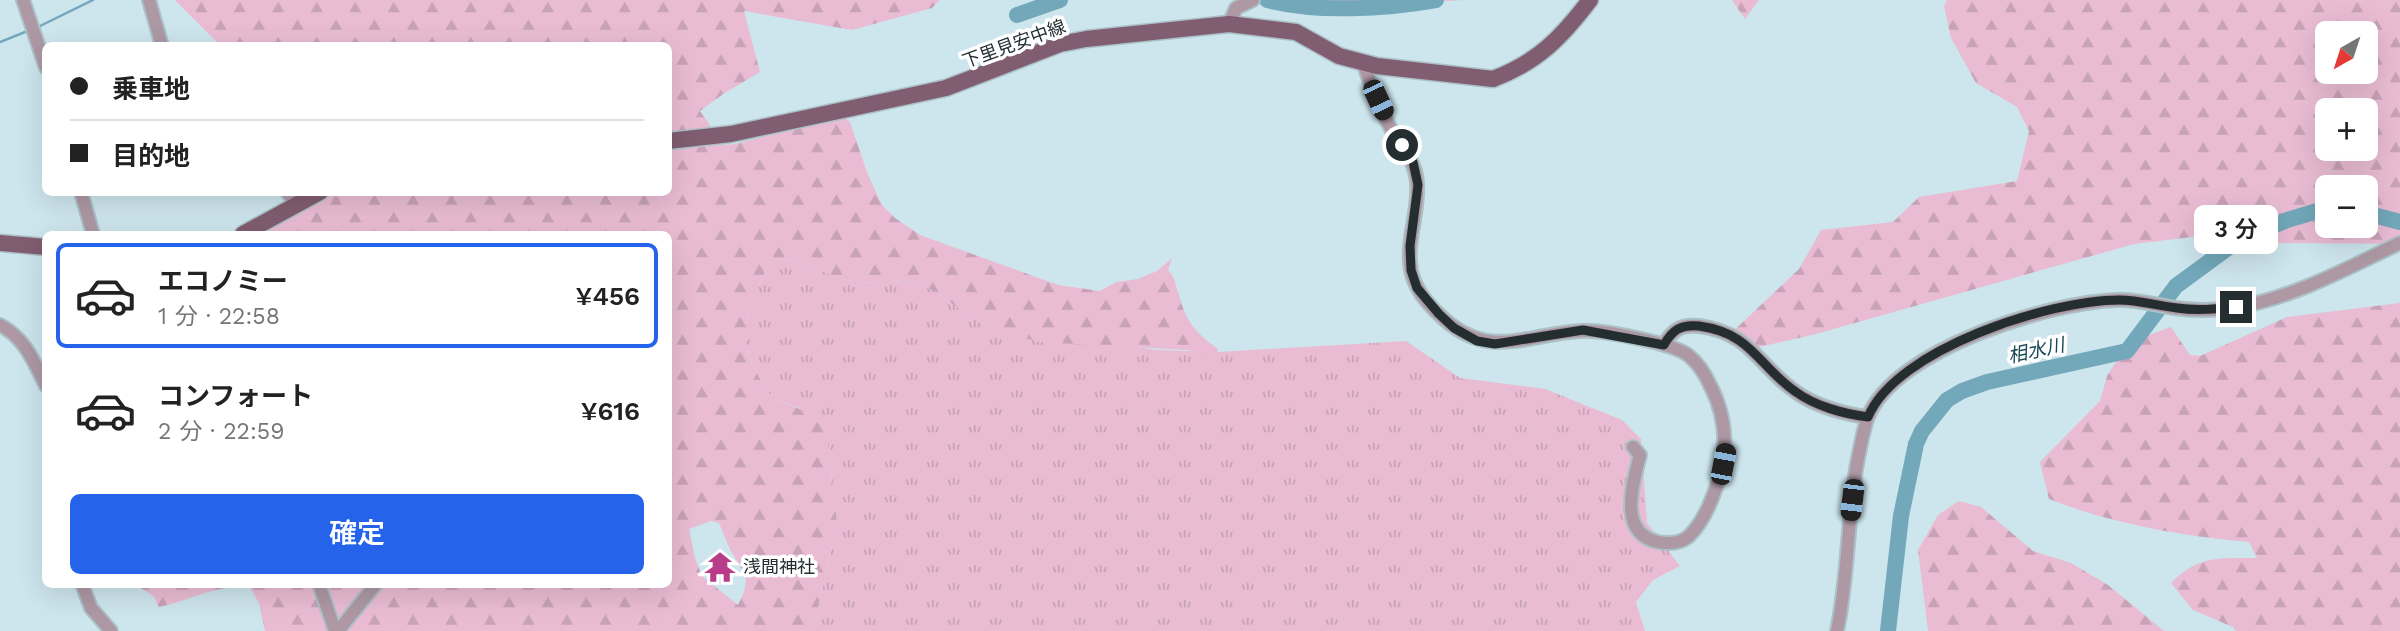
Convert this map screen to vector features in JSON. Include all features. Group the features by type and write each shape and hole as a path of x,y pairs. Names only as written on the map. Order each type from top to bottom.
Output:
{"main road":[{"name":"下里見安中線","path":"672,141 731,134 946,88 1060,44 1229,23 1296,32 1339,56 1363,63 1493,79 1511,73 1544,53 1590,0"},
{"path":"247,231 291,198"},
{"path":"0,243 42,247"}],"street":[{"path":"23,0 42,56"},
{"path":"149,0 161,42"},
{"path":"1229,23 1236,8 1253,0"},
{"path":"1363,63 1391,130 1413,162 1418,185 1410,246 1411,270 1417,288 1454,328 1477,341 1495,344 1583,330 1664,345 1681,351 1692,359 1708,380 1723,417 1726,447 1720,482 1705,515 1688,537 1673,544 1655,541 1640,532 1633,519 1630,498 1640,455 1633,447"},
{"path":"82,196 92,231"},
{"path":"1837,631 1845,587 1848,527 1855,475 1868,417 1877,401 1902,374 1948,347 2009,322 2062,308 2119,300 2177,308 2236,307 2262,302 2314,283 2400,243"},
{"path":"0,325 15,334 28,350 42,378"},
{"path":"1664,345 1669,335 1677,328 1714,328 1732,335 1753,350 1797,393 1829,407 1868,417"},
{"path":"84,588 92,608 111,631"},
{"path":"321,588 337,631 373,588"}],"green space":[{"path":"175,0 940,0 932,8 852,30 744,11 760,72 700,111 714,131 672,136 672,42 217,42"},
{"path":"1330,0 1464,0 1385,10 1337,7"},
{"path":"1732,0 1759,0 1745,19"},
{"path":"1947,0 2400,0 2400,244 2276,243 2216,234 2134,244 1816,334 1759,347 1724,340 1799,269 1821,230 1893,222 1919,197 2017,181 2029,131 2017,107 1976,83 1951,38 1944,6"},
{"path":"843,117 850,122 868,175 882,205 895,218 920,235 1058,285 1100,291 1116,282 1138,279 1157,271 1172,258 1168,270 1174,279 1185,313 1198,332 1218,349 1217,355 1186,350 1039,342 985,326 932,290 912,281 855,283 783,258 775,260 767,267 748,309 745,337 748,355 766,391 777,400 807,412 824,428 828,445 837,523 813,631 338,631 325,588 672,588 672,231 262,231 310,203 329,196 672,196 672,149 735,144","holes":["711,521 719,523 743,570 746,581 738,605 702,576 689,529"]},
{"path":"783,258 855,283 912,281 932,290 985,326 1157,350 1217,352 1406,341 1460,378 1545,389 1622,420 1641,439 1647,523 1680,566 1653,580 1636,602 1645,631 813,631 837,523 828,445 824,428 799,408 777,400 766,391 748,355 745,337 748,309 767,267 774,260"},
{"path":"2400,303 2400,631 2236,631 2233,627 2193,610 2171,583 2191,567 2210,560 2257,558 2249,542 2148,528 2049,499 2040,462 2100,401 2107,376 2124,349 2147,336 2171,327 2190,355 2200,356 2287,317"},
{"path":"1959,501 1981,507 2033,551 2071,563 2108,585 2164,631 1928,631 1918,550 1938,515"},
{"path":"141,588 226,588 159,607 153,596"},
{"path":"250,588 317,588 331,631 265,631 259,603"}],"waterway":[{"path":"36,28 93,0"},
{"path":"1017,15 1060,0"},
{"path":"1267,0 1329,8 1395,6 1436,0"},
{"path":"0,42 30,30"},
{"name":"相水川","path":"1888,631 1901,516 1916,444 1922,431 1947,400 1987,382 2127,351 2176,286 2236,242 2287,220 2315,212"},
{"name":"相水川","path":"2378,216 2400,222"}],"place":[{"name":"浅間神社","path":"720,567"}],"route":[{"path":"1402,145 1413,162 1418,185 1410,246 1411,270 1417,288 1454,328 1477,341 1495,344 1583,330 1664,345 1669,335 1677,328 1714,328 1732,335 1753,350 1797,393 1850,415 1868,417 1888,387 1902,374 1948,347 2009,322 2062,308 2119,300 2192,309 2236,307"}]}
